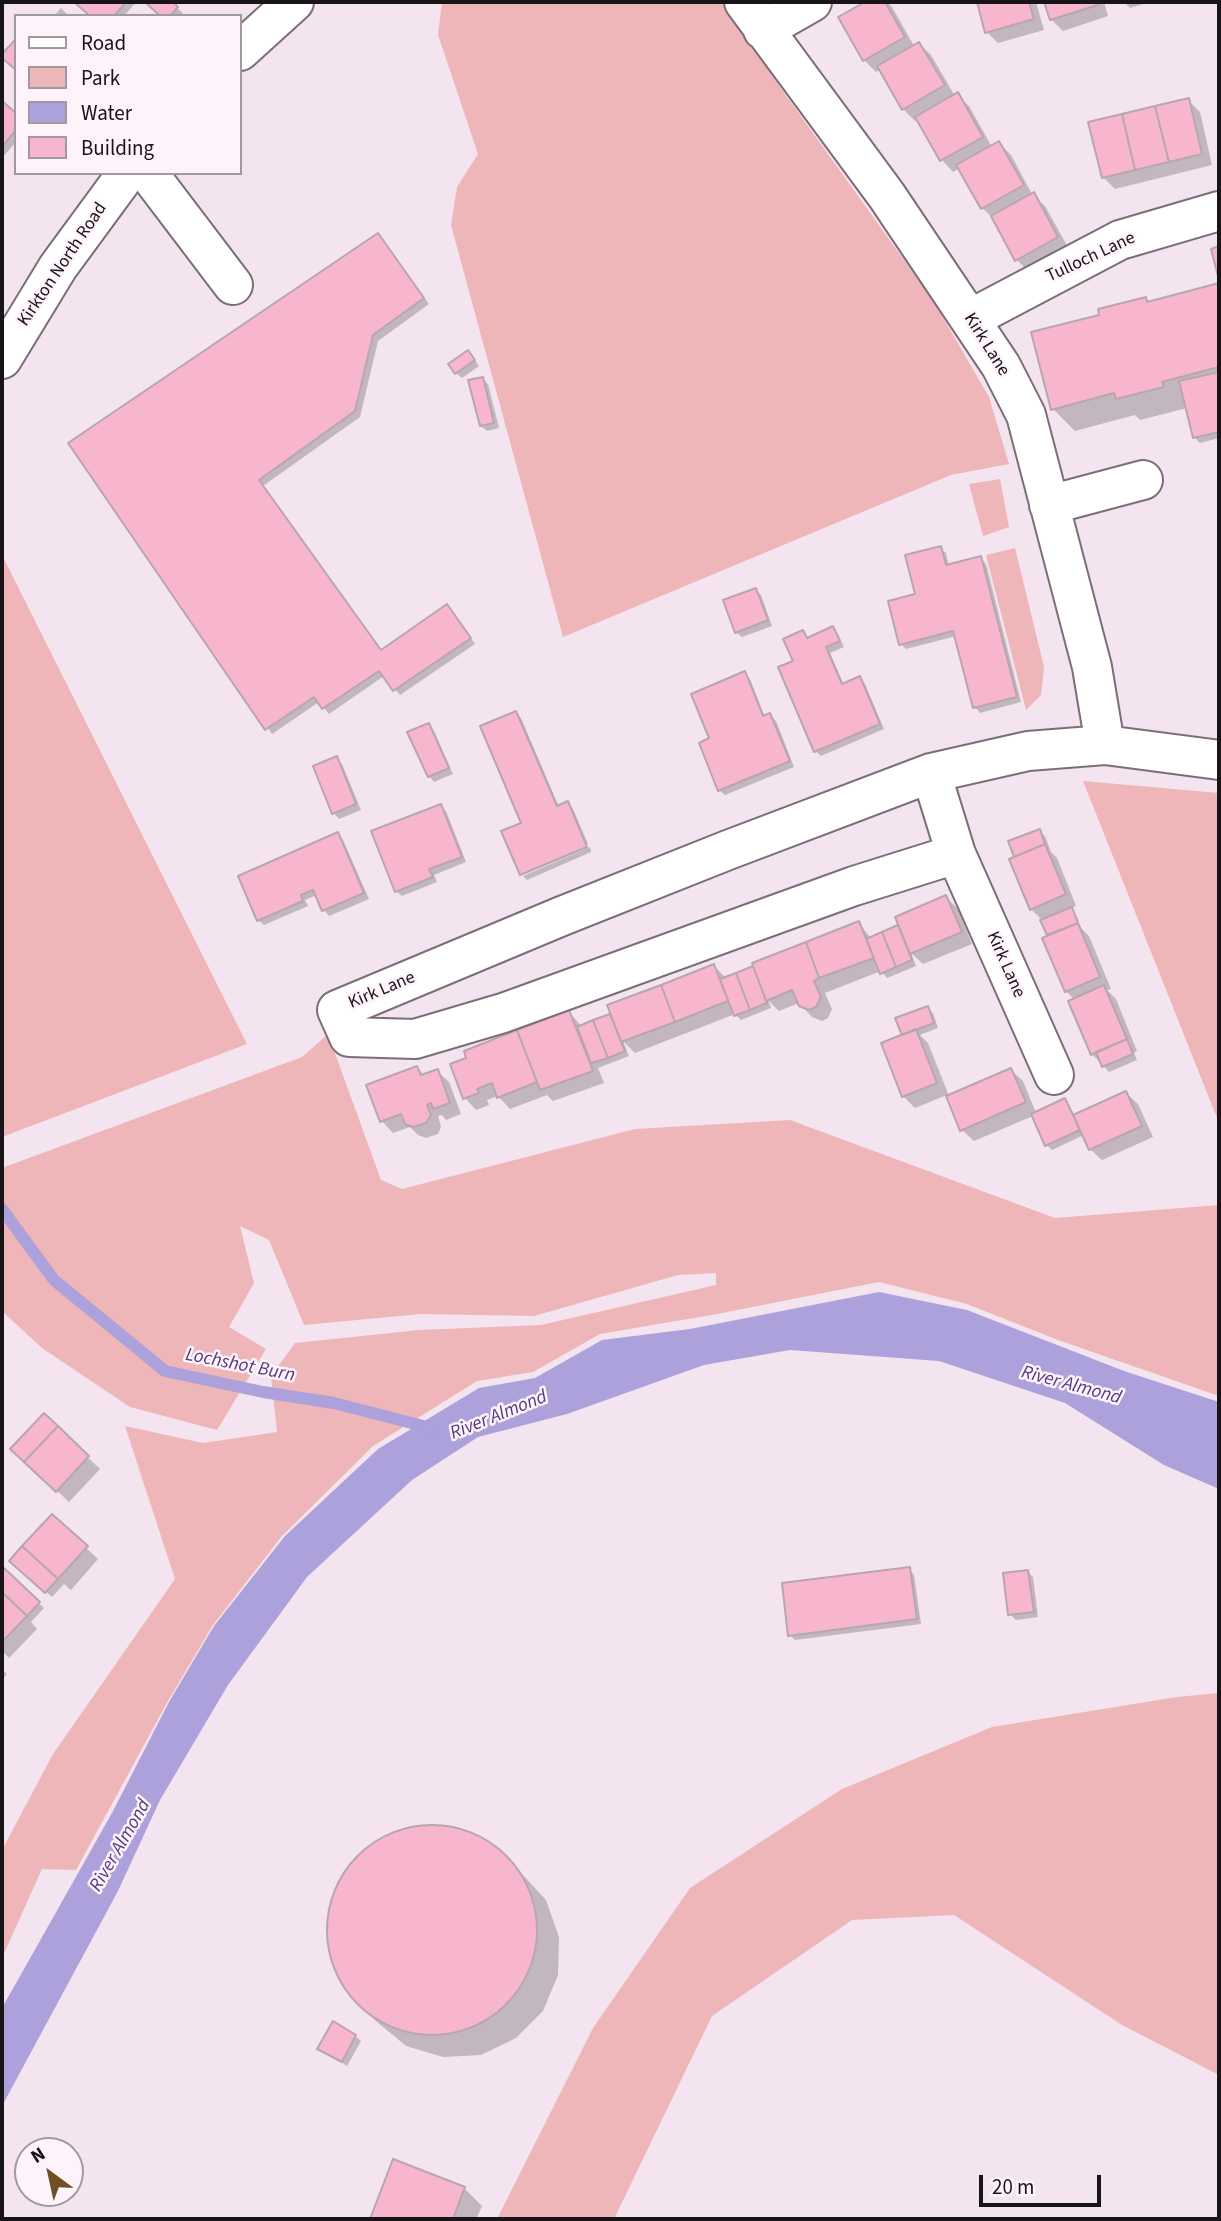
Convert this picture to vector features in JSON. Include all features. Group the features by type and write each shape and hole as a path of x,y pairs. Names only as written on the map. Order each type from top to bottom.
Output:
{"street":[{"path":"242,49 294,2"},
{"path":"754,16 813,2"},
{"name":"Kirk Lane","path":"754,16 887,196 1001,366 1026,415 1092,667 1105,745"},
{"name":"Kirkton North Road","path":"2,359 58,267 126,175"},
{"path":"150,175 233,285"},
{"name":"Tulloch Lane","path":"970,319 1120,240 1219,211"},
{"path":"1049,505 1143,480"},
{"name":"Kirk Lane","path":"956,854 854,886 503,1013 415,1038 349,1038 337,1010 664,875 931,773 1028,751 1105,745 1219,760"},
{"name":"Kirk Lane","path":"931,773 956,854 1054,1076"}],"green space":[{"path":"442,2 726,2 780,87 934,302 989,397 1009,464 951,475 563,637 451,225 457,187 478,154 438,35"},
{"path":"1000,479 1009,527 983,536 969,484"},
{"path":"1015,548 1044,667 1041,695 1026,710 986,555"},
{"path":"2,555 247,1044 2,1137"},
{"path":"1083,781 1219,793 1219,1123"},
{"path":"328,1034 381,1180 402,1189 635,1129 790,1120 1055,1218 1219,1205 1219,1396 1058,1340 967,1304 879,1282 600,1334 533,1372 477,1381 373,1446 282,1536 213,1625 168,1701 76,1870 42,1869 2,1958 2,1850 53,1754 175,1579 125,1426 203,1443 277,1432 271,1376 295,1343 419,1330 541,1325 716,1285 716,1273 678,1275 534,1316 421,1314 304,1325 269,1240 240,1226 254,1283 229,1327 266,1349 217,1430 130,1407 42,1348 2,1311 2,1168 302,1057"},
{"path":"1219,1693 1219,2075 1122,2025 954,1915 852,1920 712,2016 614,2219 497,2219 593,2028 690,1888 842,1789 992,1727 1177,1697"}],"water":[{"name":"River Almond","path":"879,1292 967,1310 1124,1371 1219,1402 1219,1489 1164,1465 1065,1403 939,1361 790,1350 704,1365 567,1414 478,1437 412,1480 307,1577 228,1685 160,1800 118,1891 2,2106 2,2008 112,1813 169,1702 214,1626 285,1536 378,1449 479,1388 535,1378 602,1340 690,1329"}],"building":[{"path":"74,2 126,2 116,14 88,14"},
{"path":"145,2 173,2 178,7 172,14 158,14"},
{"path":"865,2 885,2 905,37 863,61 838,17"},
{"path":"977,2 1029,2 1034,19 985,33"},
{"path":"1044,2 1097,2 1098,5 1050,20"},
{"path":"14,41 14,68 2,58 2,54"},
{"path":"919,42 945,85 902,110 877,66"},
{"path":"958,92 983,137 940,161 915,117"},
{"path":"1189,98 1202,154 1169,162 1155,106"},
{"path":"2,101 14,111 14,132 2,147"},
{"path":"1155,106 1169,162 1135,170 1122,114"},
{"path":"1122,114 1135,170 1102,178 1088,122"},
{"path":"999,141 1024,185 981,209 956,165"},
{"path":"1034,192 1058,237 1015,261 991,216"},
{"path":"378,233 424,298 373,335 355,411 259,480 381,650 447,604 471,638 393,691 379,671 322,709 314,697 265,730 68,443"},
{"path":"1219,246 1219,280 1211,249"},
{"path":"1219,283 1219,367 1162,382 1164,387 1116,399 1114,393 1051,410 1031,332 1099,315 1098,309 1146,297 1147,302"},
{"path":"468,350 475,360 455,374 448,364"},
{"path":"1219,372 1219,432 1193,438 1179,381"},
{"path":"483,377 494,423 480,426 468,380"},
{"path":"941,546 946,565 981,556 1017,697 973,708 953,631 899,645 888,601 915,594 905,555"},
{"path":"756,588 768,620 735,633 723,600"},
{"path":"833,626 840,641 826,647 842,684 860,676 880,724 814,752 778,667 793,661 783,639 803,630 807,638"},
{"path":"745,671 763,716 770,713 790,761 718,791 699,743 709,738 691,694"},
{"path":"516,711 557,806 568,801 587,847 520,875 501,831 521,823 480,726"},
{"path":"429,723 449,768 428,777 407,732"},
{"path":"337,756 356,804 332,814 313,766"},
{"path":"441,804 462,857 429,869 433,877 395,892 371,831"},
{"path":"1040,829 1045,844 1014,857 1008,841"},
{"path":"338,832 364,893 322,911 313,890 301,895 303,901 257,921 238,876"},
{"path":"1045,844 1066,894 1030,910 1009,859"},
{"path":"946,895 962,932 910,954 895,917"},
{"path":"1072,907 1078,923 1047,935 1040,920"},
{"path":"859,921 874,958 819,978 806,942"},
{"path":"1078,923 1100,977 1065,992 1042,938"},
{"path":"898,925 912,960 896,967 882,932"},
{"path":"882,932 896,967 880,974 866,939"},
{"path":"806,942 819,978 814,981 821,997 816,1007 809,1010 799,1006 792,990 766,1001 752,963"},
{"path":"714,964 728,1001 675,1022 661,985"},
{"path":"753,966 767,1003 750,1010 736,973"},
{"path":"736,973 750,1010 734,1016 720,979"},
{"path":"661,985 675,1022 621,1042 607,1005"},
{"path":"1104,985 1127,1039 1091,1055 1068,1001"},
{"path":"928,1006 934,1023 902,1035 895,1018"},
{"path":"569,1010 593,1071 540,1090 517,1030"},
{"path":"610,1014 625,1051 608,1058 593,1020"},
{"path":"593,1020 608,1058 591,1063 577,1027"},
{"path":"916,1029 937,1083 902,1097 881,1043"},
{"path":"517,1030 537,1082 497,1098 492,1083 477,1089 479,1093 463,1099 450,1064 466,1058 464,1051"},
{"path":"1127,1039 1133,1054 1102,1067 1096,1052"},
{"path":"417,1066 421,1075 438,1069 450,1103 433,1109 431,1103 427,1105 431,1115 426,1123 413,1127 405,1124 401,1114 380,1122 366,1085"},
{"path":"1011,1068 1026,1102 960,1131 946,1096"},
{"path":"1126,1091 1142,1126 1089,1150 1073,1115"},
{"path":"1065,1098 1080,1130 1045,1146 1031,1114"},
{"path":"44,1413 58,1426 24,1462 10,1449"},
{"path":"58,1426 89,1456 56,1492 24,1462"},
{"path":"52,1514 88,1546 58,1579 22,1546"},
{"path":"22,1546 58,1579 45,1593 9,1561"},
{"path":"910,1567 917,1619 788,1636 782,1583"},
{"path":"4,1568 40,1602 27,1616 2,1592"},
{"path":"1028,1570 1034,1612 1008,1615 1003,1573"},
{"path":"2,1592 27,1616 2,1642"},
{"path":"432,1825 453,1827 472,1833 491,1842 507,1855 520,1871 529,1890 535,1909 535,1951 529,1970 520,1989 507,2005 491,2018 472,2027 453,2033 432,2035 411,2033 392,2027 373,2018 357,2005 344,1989 335,1970 329,1951 327,1930 329,1909 335,1890 344,1871 357,1855 373,1842 392,1833 411,1827"},
{"path":"333,2021 356,2035 342,2062 317,2049"},
{"path":"393,2159 465,2187 453,2219 370,2219"}],"waterway":[{"name":"Lochshot Burn","path":"2,1209 54,1280 165,1371 263,1392 334,1403 435,1429"}]}
